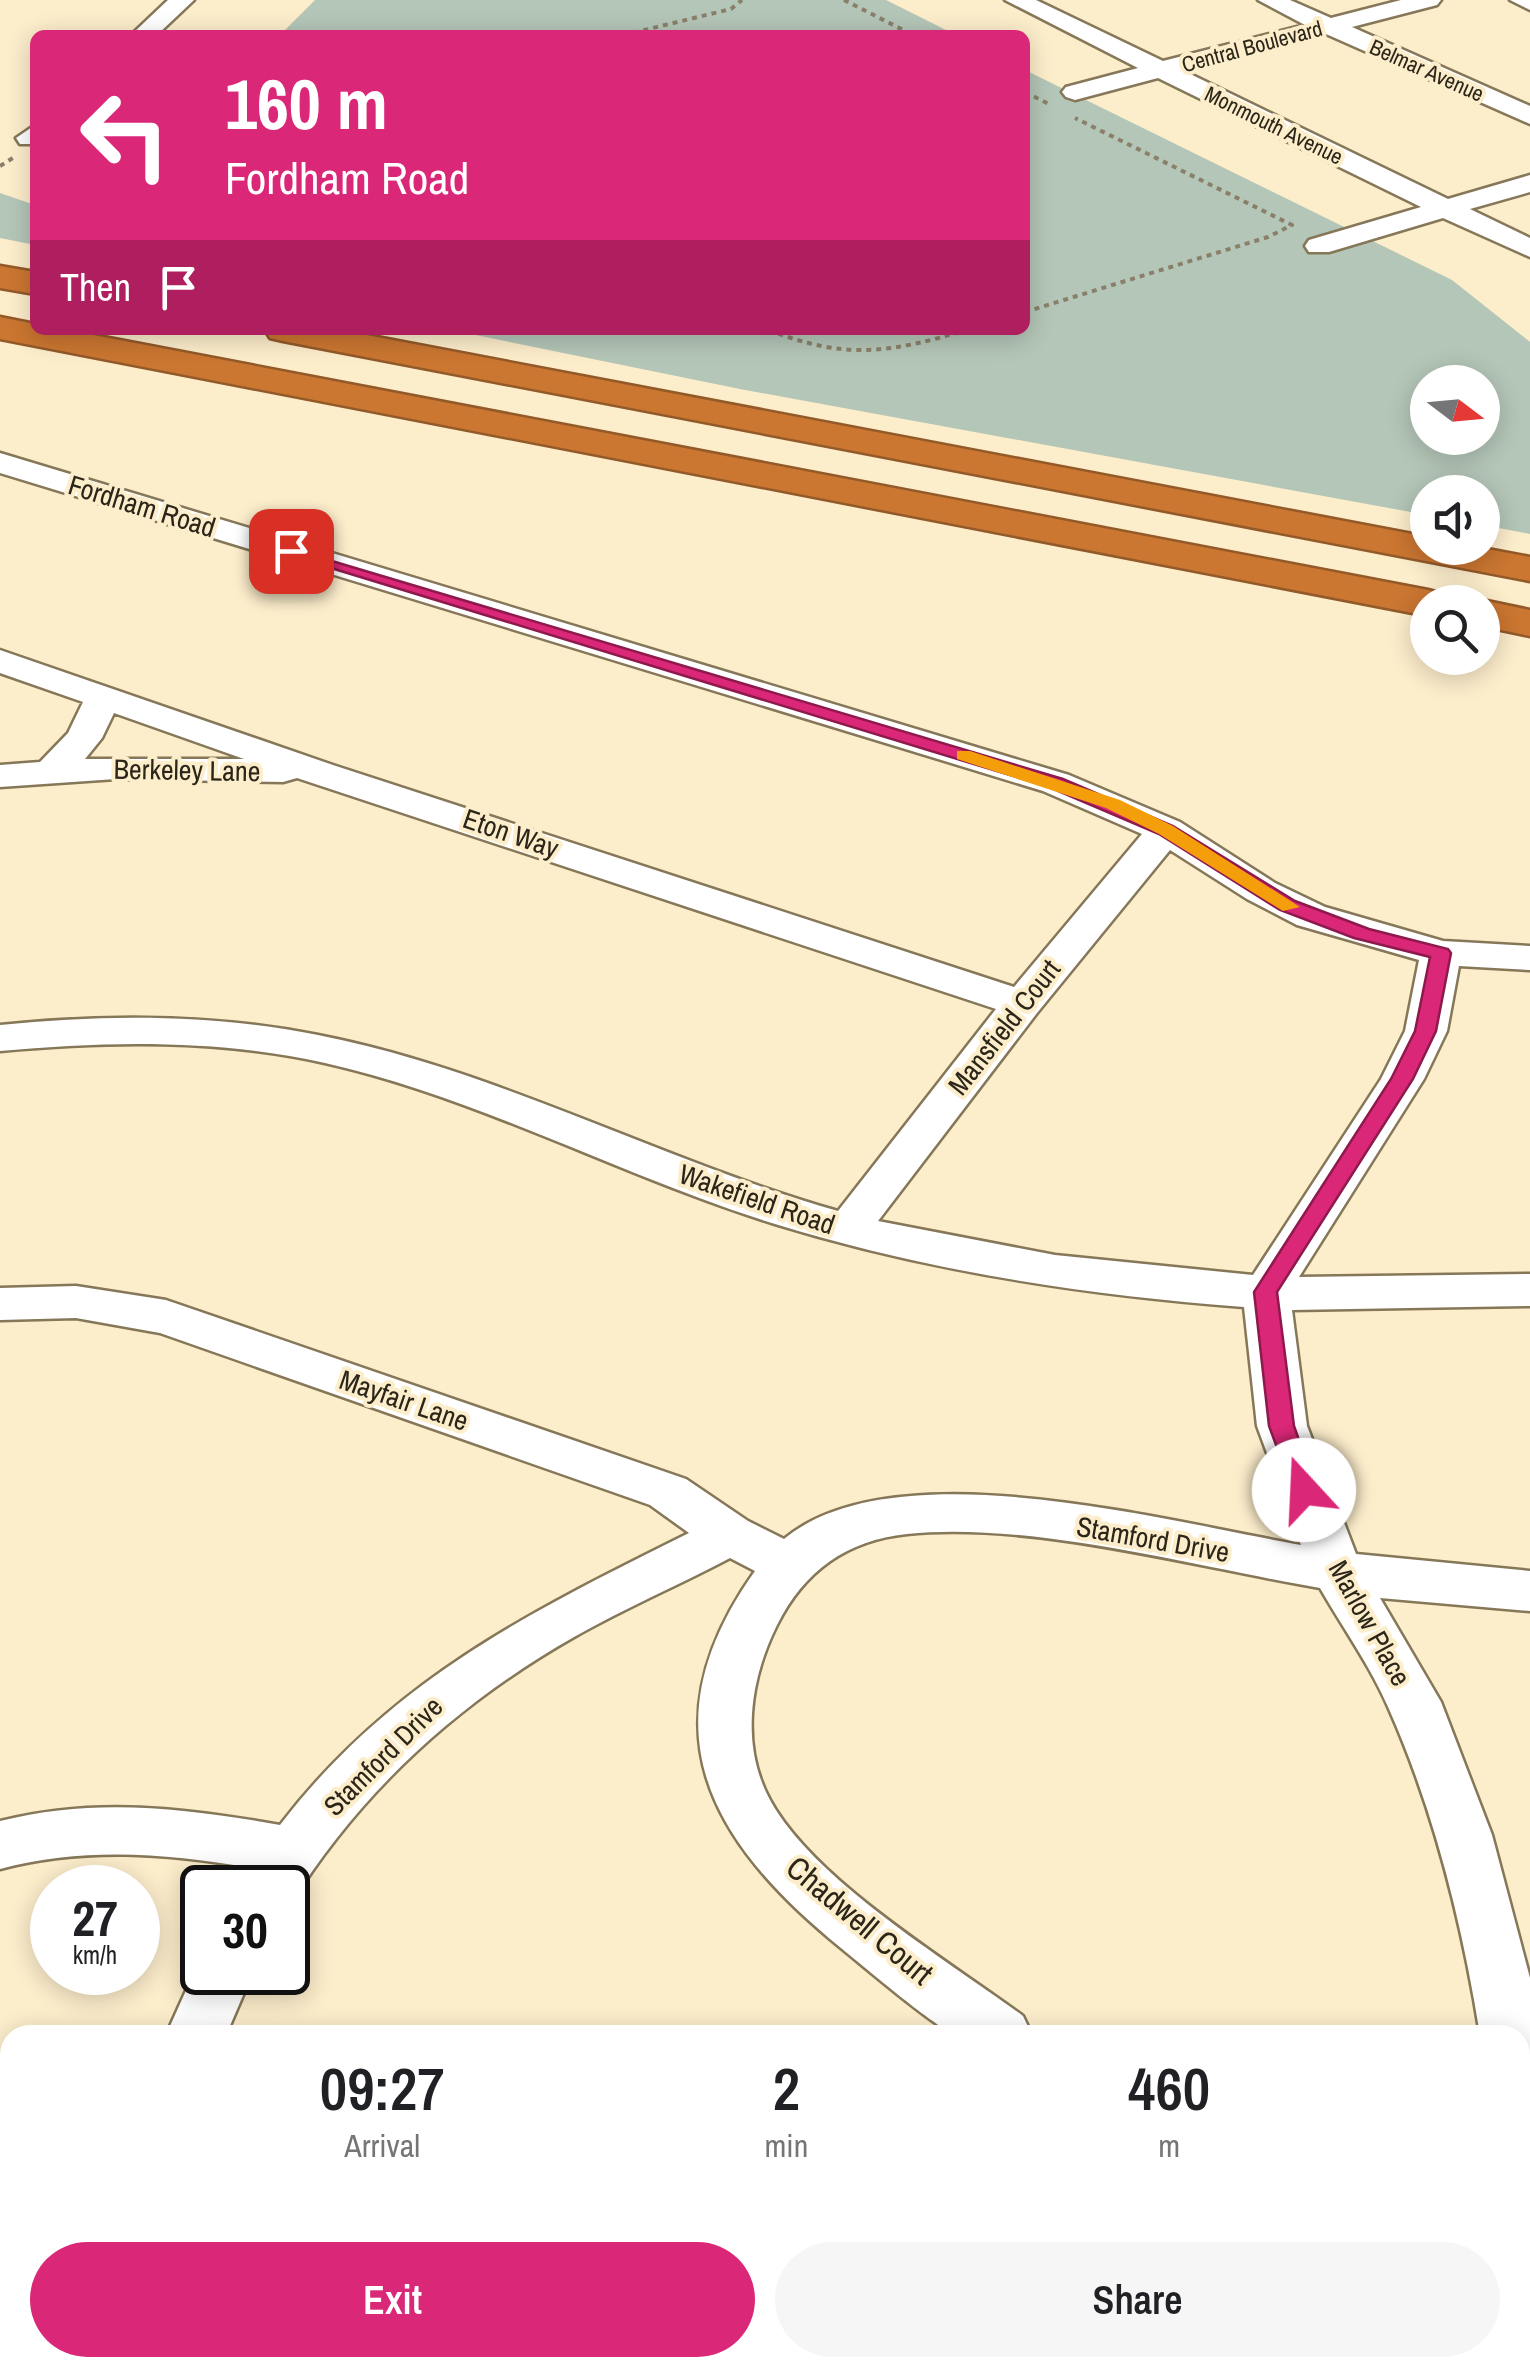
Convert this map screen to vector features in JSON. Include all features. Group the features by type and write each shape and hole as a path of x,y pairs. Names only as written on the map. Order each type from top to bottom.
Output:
{"highway":[{"path":"0,277 30,282"},
{"path":"0,328 30,334"},
{"path":"36,335 1410,600"},
{"path":"309,335 1530,568"},
{"path":"1500,617 1530,622"}],"street":[{"path":"152,0 181,1"},
{"name":"Monmouth Avenue","path":"1018,0 1530,249"},
{"name":"Belmar Avenue","path":"1270,0 1530,116"},
{"name":"Central Boulevard","path":"1076,92 1429,0"},
{"path":"1522,0 1530,4"},
{"path":"149,30 181,1"},
{"path":"1319,246 1530,183"},
{"name":"Fordham Road","path":"10,475 1056,783 1166,830 1288,906 1362,934 1440,953 1530,958"},
{"name":"Eton Way","path":"0,661 320,773 1022,1004"},
{"name":"Berkeley Lane","path":"53,770 84,738 104,696"},
{"name":"Berkeley Lane","path":"0,776 53,770 320,773"},
{"name":"Mansfield Court","path":"848,1229 1022,1004 1166,830"},
{"path":"1266,1292 1402,1079 1426,1031 1440,953"},
{"name":"Wakefield Road","path":"0,1038 114,1030 177,1031 312,1047 439,1082 739,1196 848,1229 1038,1268 1266,1292 1530,1290"},
{"name":"Marlow Place","path":"1266,1292 1282,1426 1336,1570 1414,1702 1464,1835 1494,1940 1508,2025"},
{"name":"Mayfair Lane","path":"0,1304 76,1302 166,1318 668,1492 730,1535 787,1564"},
{"name":"Stamford Drive","path":"787,1564 825,1536 854,1524 922,1516 1000,1514 1418,1584 1530,1591"},
{"name":"Stamford Drive","path":"286,1865 332,1802 399,1733 486,1664 536,1633 730,1535"},
{"name":"Chadwell Court","path":"787,1564 732,1670 727,1740 746,1811 811,1887 989,2025"},
{"path":"0,1845 30,1836 101,1828 178,1830 269,1865"},
{"path":"200,2025 214,1995"}],"path":[{"path":"645,30 731,9 742,0"},
{"path":"844,0 903,30"},
{"path":"1030,94 1292,224 1268,237 1030,310"},
{"path":"0,166 12,162"},
{"path":"785,335 845,354 893,353 950,335"}],"green space":[{"path":"315,0 886,0 946,30 285,30"},
{"path":"1030,72 1452,280 1530,342 1530,534 1500,528 1500,475 1410,475 1410,512 740,389 475,335 1030,335"},
{"path":"0,193 30,203 30,244 0,238"}],"slow traffic":[{"path":"964,755 1113,804 1166,830 1290,907"}],"route":[{"path":"291,551 1056,783 1113,804 1166,830 1288,906 1362,934 1440,953 1436,993 1426,1031 1402,1079 1266,1292 1282,1426 1304,1490"}]}
